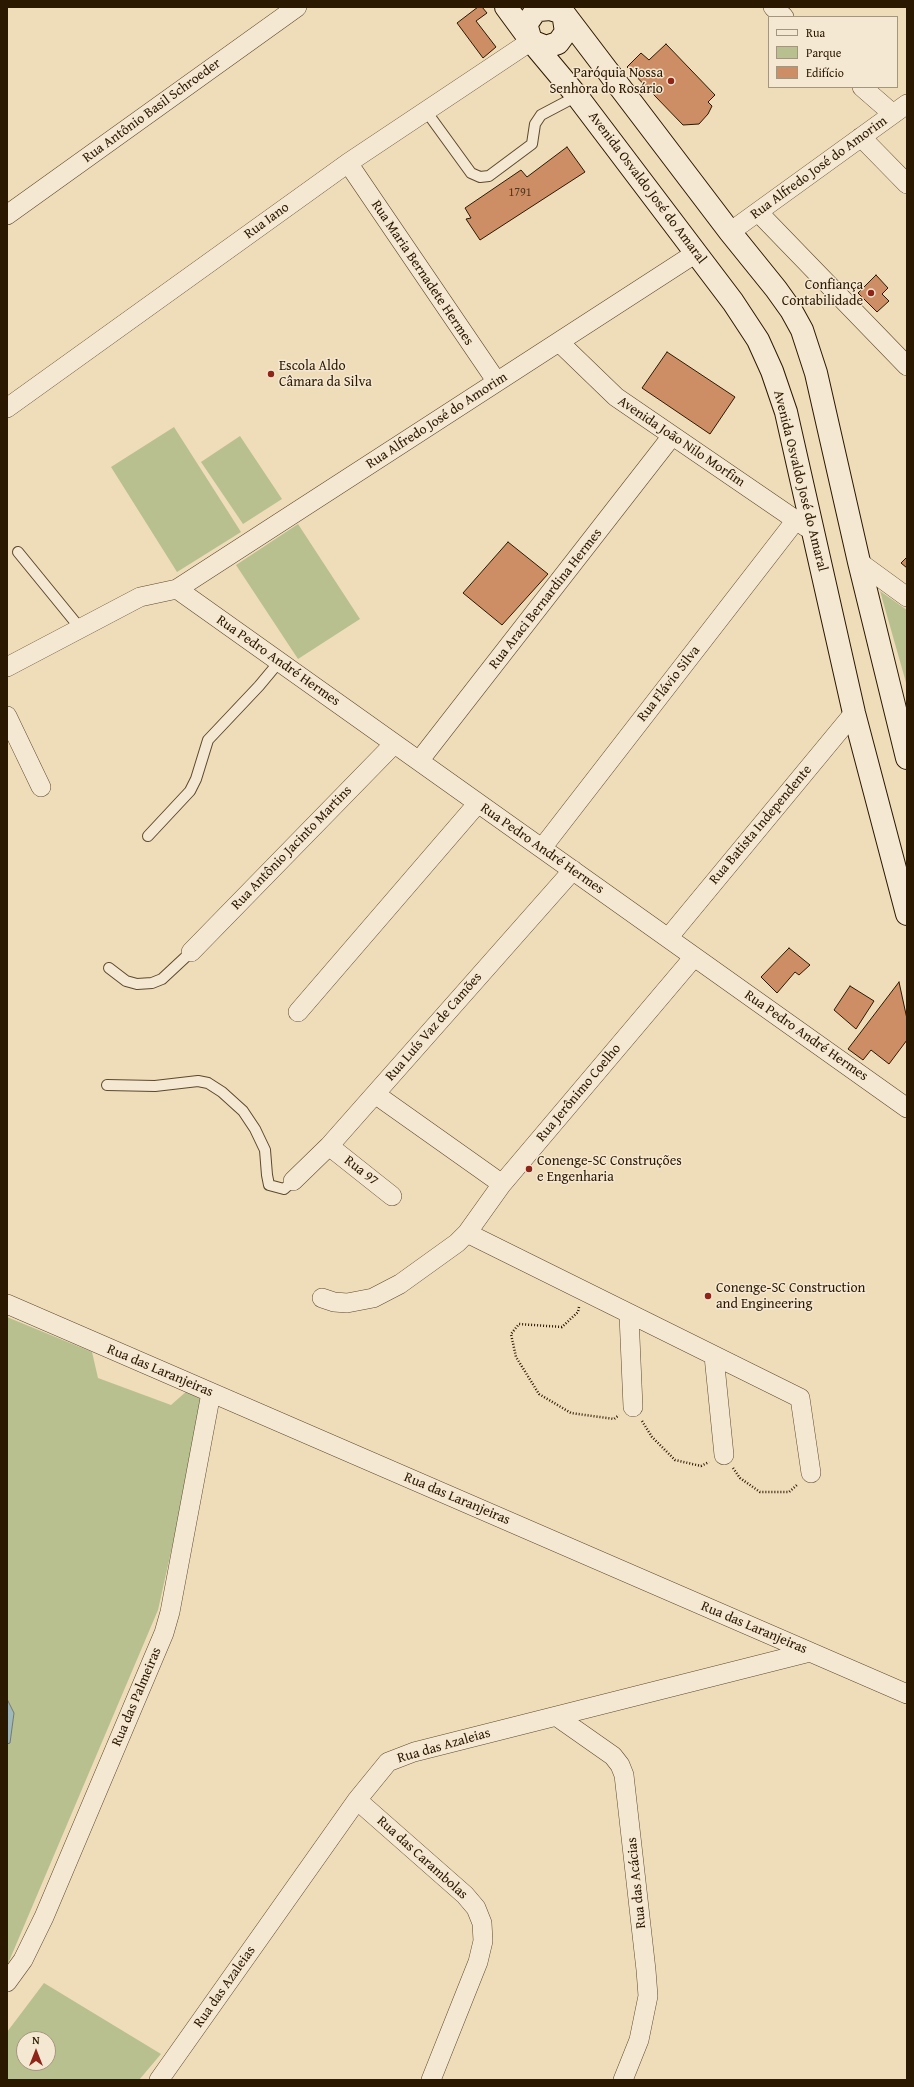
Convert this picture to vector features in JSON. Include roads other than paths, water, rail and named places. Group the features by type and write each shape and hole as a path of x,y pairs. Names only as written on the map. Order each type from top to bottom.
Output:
{"main road":[{"name":"Avenida Osvaldo José do Amaral","path":"506,7 578,96 733,302 758,340 772,371 786,412 804,525 907,914"},
{"path":"564,9 566,32 558,43 546,47 532,41 527,27 530,17 539,10 550,8 564,9 730,232 776,289 791,310 802,330 816,373 859,562 907,758"}],"street":[{"name":"Rua Antônio Basil Schroeder","path":"7,215 297,7"},
{"path":"773,7 783,16"},
{"name":"Rua Iano","path":"7,408 348,163 532,41"},
{"path":"864,88 900,109"},
{"name":"Rua Alfredo José do Amorim","path":"730,232 900,109"},
{"path":"861,137 907,184"},
{"name":"Rua Maria Bernadete Hermes","path":"348,163 497,382"},
{"path":"758,212 907,366"},
{"name":"Rua Alfredo José do Amorim","path":"177,589 696,253"},
{"name":"Avenida João Nilo Morfim","path":"559,342 607,389 672,436 804,525"},
{"name":"Rua Araci Bernardina Hermes","path":"419,762 672,436"},
{"name":"Rua Flávio Silva","path":"542,848 804,525"},
{"path":"859,562 907,597"},
{"path":"7,667 140,597 177,589"},
{"name":"Rua Pedro André Hermes","path":"177,589 907,1108"},
{"name":"Rua Batista Independente","path":"668,938 854,713"},
{"path":"7,716 41,787"},
{"name":"Rua Antônio Jacinto Martins","path":"191,952 394,744"},
{"path":"298,1012 478,803"},
{"name":"Rua Luís Vaz de Camões","path":"293,1181 329,1146 572,870"},
{"name":"Rua Jerônimo Coelho","path":"322,1298 334,1302 347,1303 373,1298 406,1280 443,1254 467,1233 502,1184 694,957"},
{"path":"375,1094 502,1184"},
{"name":"Rua 97","path":"329,1146 392,1196"},
{"path":"467,1233 629,1315 800,1398 811,1473"},
{"name":"Rua das Laranjeiras","path":"7,1304 907,1694"},
{"path":"629,1315 633,1407"},
{"path":"714,1356 724,1455"},
{"name":"Rua das Palmeiras","path":"7,1982 22,1960 44,1917 164,1633 170,1612 211,1393"},
{"name":"Rua das Azaleias","path":"159,2080 357,1800 388,1762 414,1752 810,1652"},
{"name":"Rua das Acácias","path":"556,1716 613,1756 620,1764 624,1775 648,1996 639,2040 623,2080"},
{"name":"Rua das Carambolas","path":"357,1800 465,1895 476,1908 482,1923 483,1941 478,1962 431,2080"}],"lane":[{"path":"426,111 471,173 480,177 488,176 532,144 536,124 541,115 578,96"},
{"path":"18,552 80,628"},
{"path":"148,836 190,791 196,779 208,740 259,686 279,662"},
{"path":"109,968 126,981 137,984 152,983 162,979 191,952"},
{"path":"108,1085 155,1086 198,1081 208,1084 222,1092 243,1111 255,1128 265,1150 267,1175 270,1185 284,1189 293,1181"}],"water":[{"path":"7,1699 14,1713 10,1743 7,1744"}],"place":[{"name":"Paróquia Nossa Senhora do Rosário","path":"671,81"},
{"name":"Confiança Contabilidade","path":"871,293"},
{"name":"Escola Aldo Câmara da Silva","path":"271,374"},
{"name":"Conenge-SC Construções e Engenharia","path":"529,1169"},
{"name":"Conenge-SC Construction and Engineering","path":"708,1296"}]}
